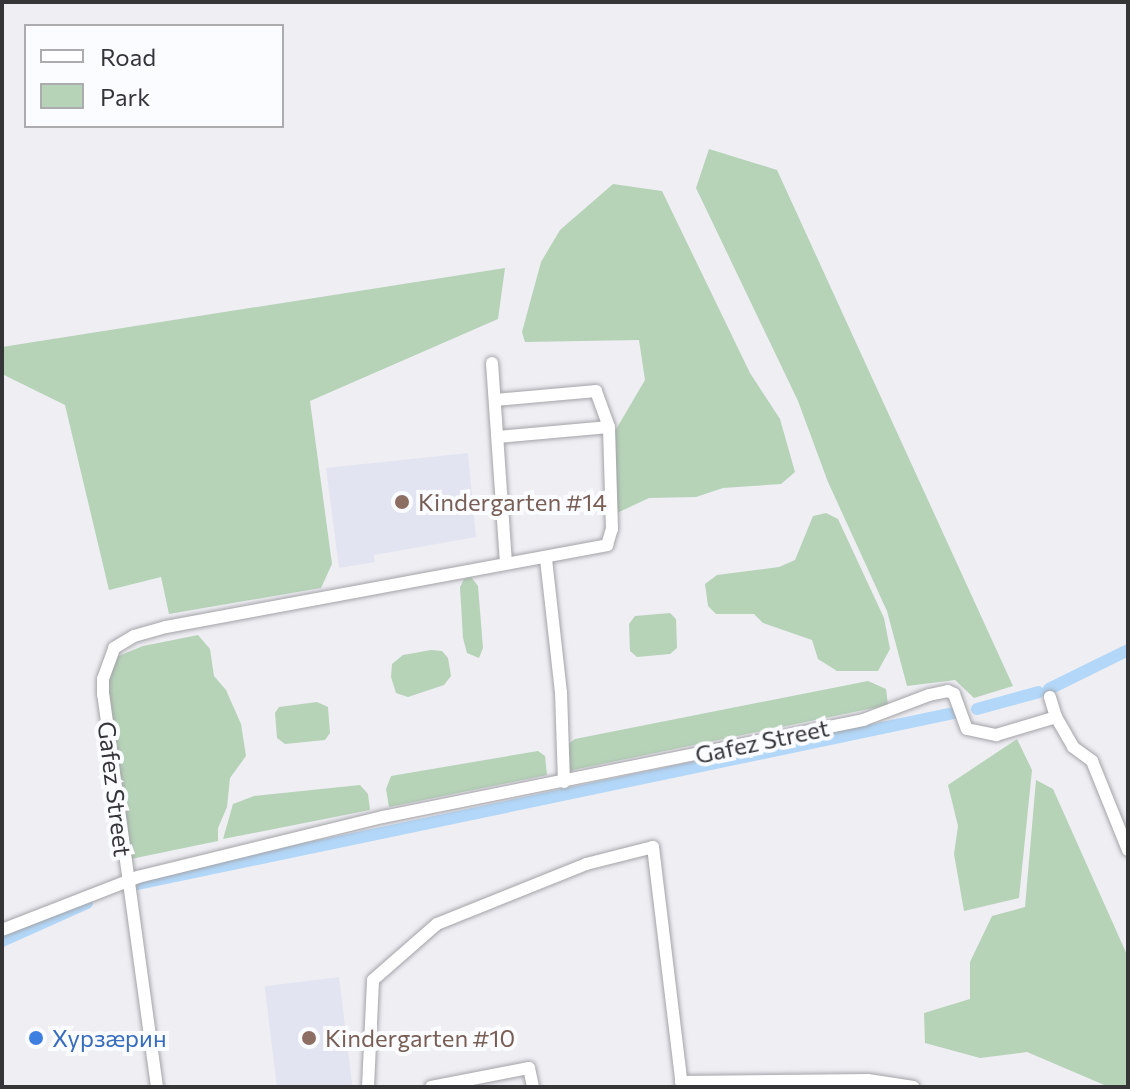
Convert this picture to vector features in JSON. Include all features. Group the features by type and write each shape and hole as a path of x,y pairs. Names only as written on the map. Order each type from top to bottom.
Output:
{"street":[{"path":"492,363 506,563"},
{"name":"Gafez Street","path":"495,400 596,391 609,427 612,529 607,545 546,559 506,563 166,627 134,636 114,648 103,679 103,695 127,882 383,817 863,720 948,691 954,694 967,729 996,735 1056,717"},
{"path":"498,437 609,427"},
{"path":"546,559 561,692 564,782"},
{"path":"1050,697 1056,717 1073,747 1092,761 1128,850"},
{"path":"368,1087 373,980 437,924 586,864 653,847 682,1084 868,1080 913,1087"},
{"path":"2,930 127,882 157,1087"},
{"path":"431,1087 529,1068 533,1087"}],"shaded area":[{"name":"Kindergarten #14","path":"468,453 476,537 374,555 375,562 339,568 326,468"},
{"name":"Kindergarten #10","path":"339,977 353,1087 277,1087 265,986"}],"green space":[{"path":"709,149 777,170 1013,686 974,698 955,680 907,686 887,611 828,482 798,401 696,188"},
{"path":"613,184 662,191 750,373 780,419 795,472 781,484 723,488 696,497 649,498 617,513 608,443 645,380 639,340 525,342 522,332 541,262 560,230"},
{"path":"505,268 498,319 310,401 332,564 321,588 169,614 161,577 109,590 65,405 2,374 2,347"},
{"path":"826,513 838,519 884,618 890,649 878,671 837,671 818,659 812,640 763,623 754,614 716,614 708,606 705,584 717,575 779,567 795,560 813,516"},
{"path":"471,577 478,586 483,648 479,658 467,653 463,638 460,587 464,579"},
{"path":"670,613 676,619 677,648 670,654 637,657 630,651 629,624 635,616"},
{"path":"198,635 210,649 214,676 226,690 241,724 246,756 230,778 227,807 218,828 218,841 126,860 97,694 116,657 143,646"},
{"path":"442,651 448,658 451,676 444,685 408,697 396,693 391,677 392,664 403,655"},
{"path":"868,681 886,689 888,705 563,772 561,749 575,739"},
{"path":"317,702 328,707 330,733 325,740 285,744 277,738 275,713 279,707"},
{"path":"1017,739 1032,770 1019,898 964,911 954,854 958,826 948,785"},
{"path":"538,751 545,756 547,775 389,807 386,789 391,776"},
{"path":"1036,780 1053,789 1128,957 1128,1087 1109,1087 1027,1052 980,1058 925,1043 924,1013 970,999 970,962 992,916 1025,907"},
{"path":"360,785 368,794 370,810 223,839 233,804 254,796"}],"waterway":[{"path":"1049,689 1128,650"},
{"path":"977,709 1039,692"},
{"path":"133,885 959,712"},
{"path":"2,941 87,903"}],"place":[{"name":"Kindergarten #14","path":"402,502"},
{"name":"Хурзæрин","path":"36,1038"},
{"name":"Kindergarten #10","path":"309,1038"}]}
